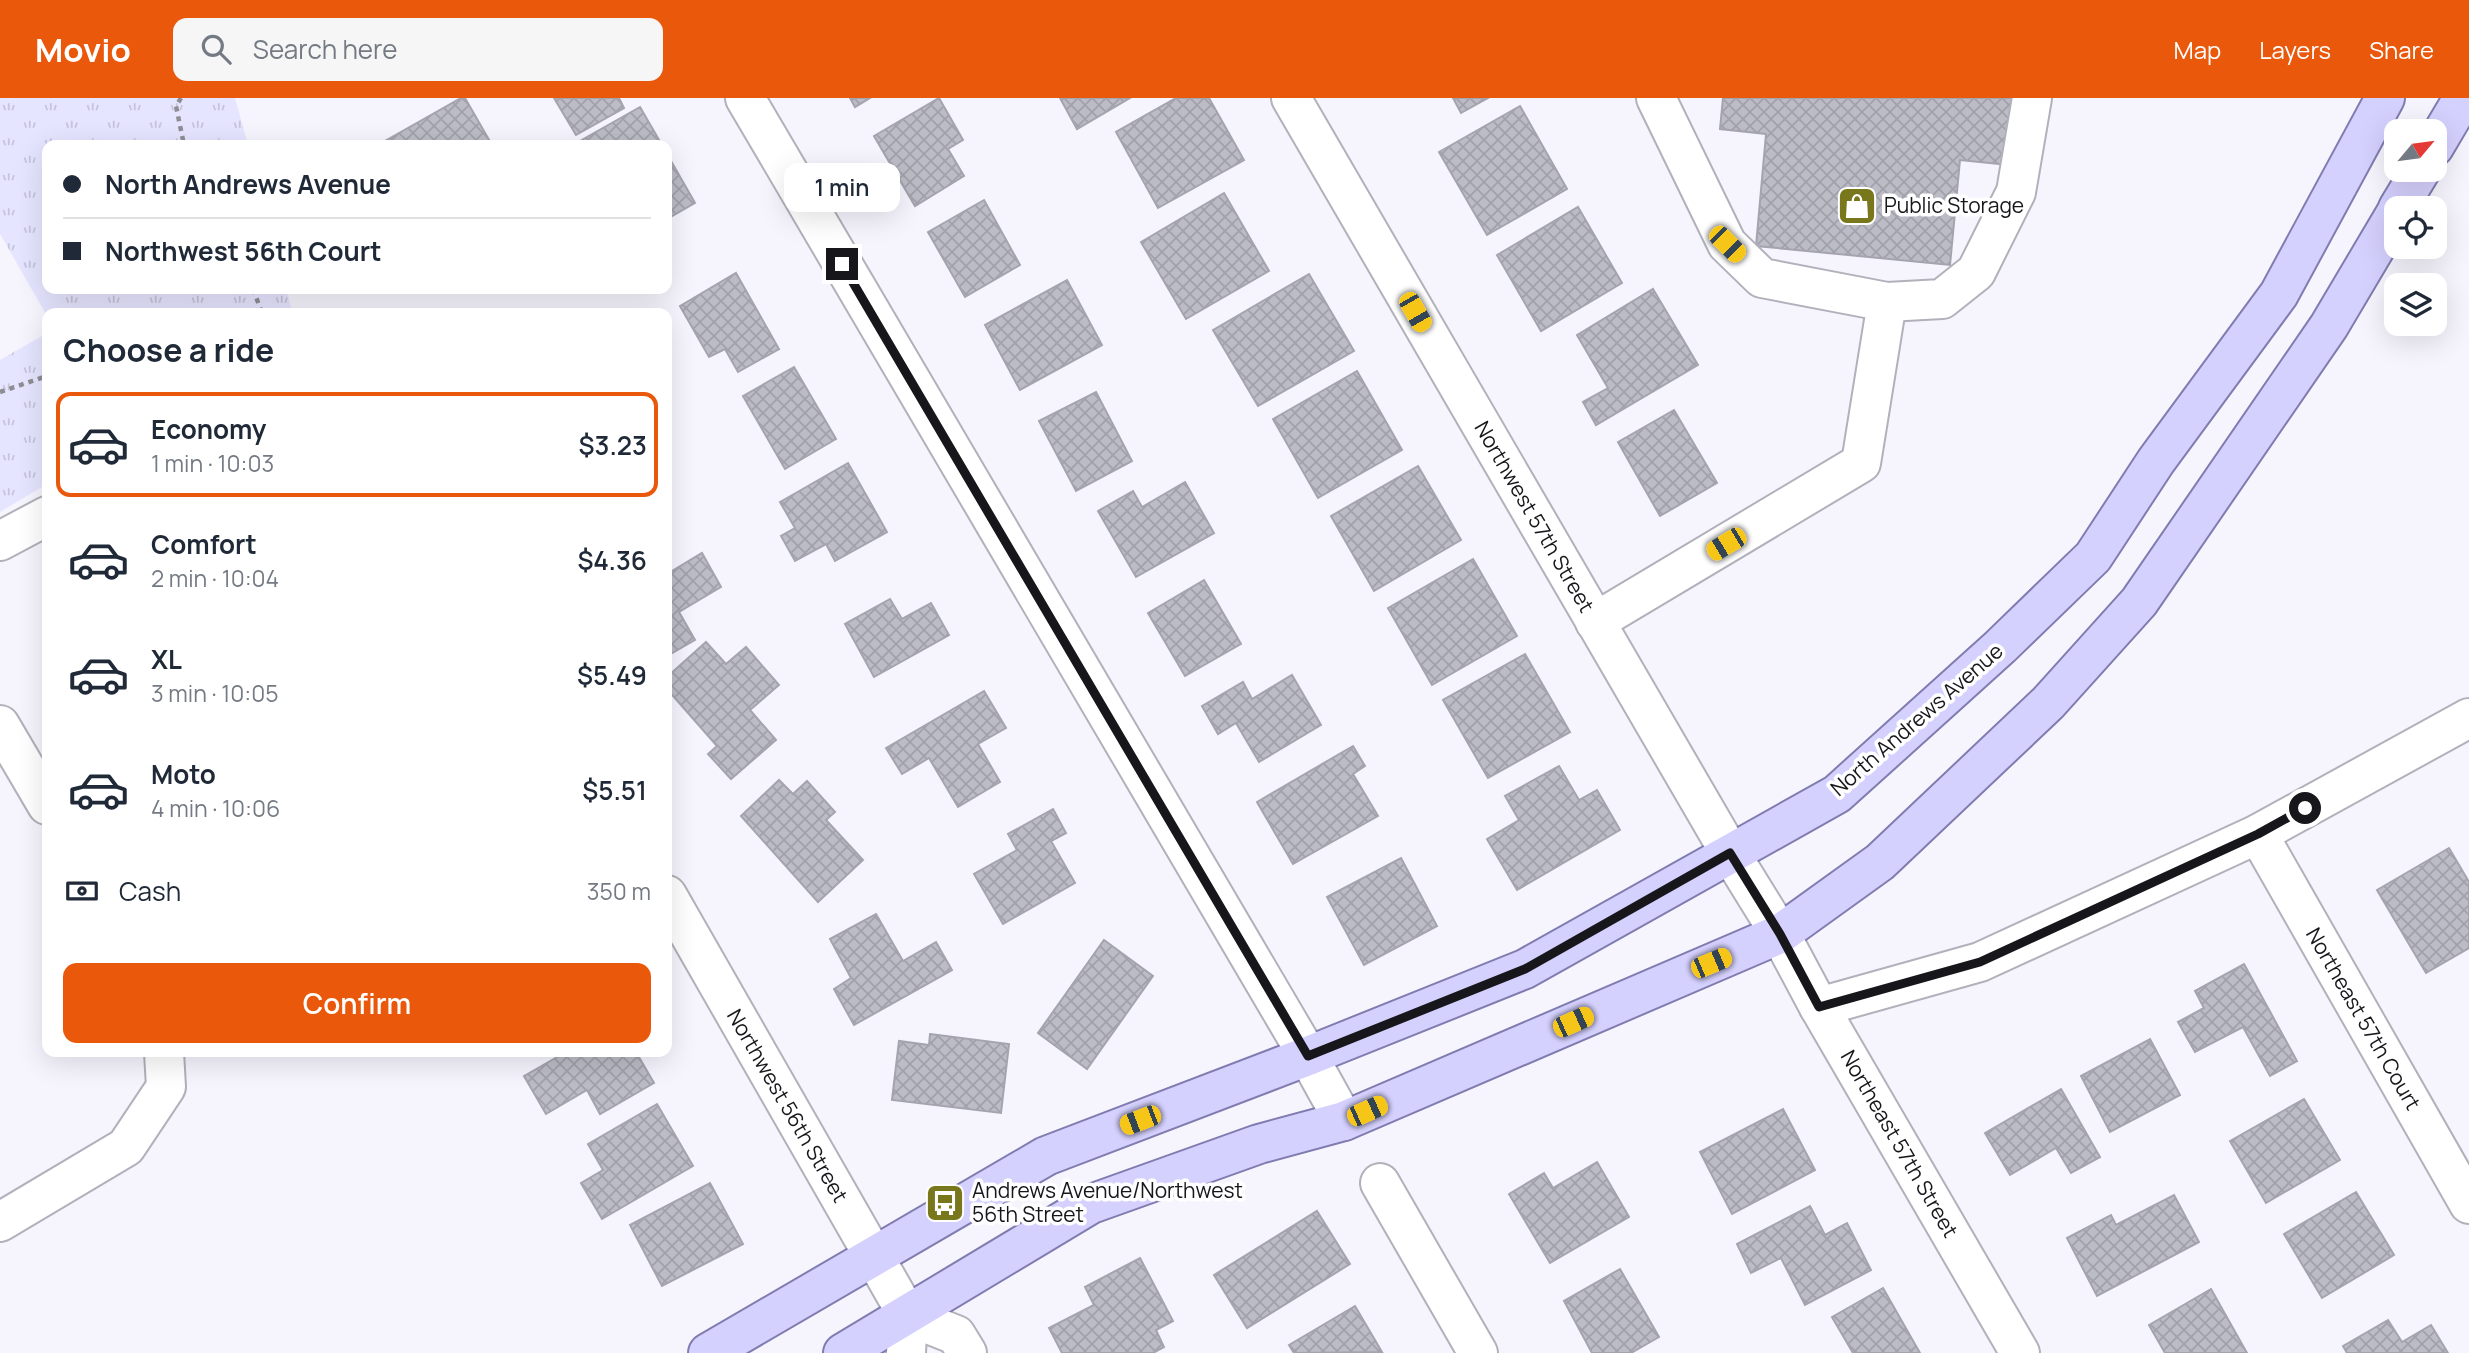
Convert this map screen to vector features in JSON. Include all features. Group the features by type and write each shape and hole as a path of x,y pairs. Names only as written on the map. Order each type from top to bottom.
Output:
{"main road":[{"name":"North Andrews Avenue","path":"708,1353 1046,1156 1308,1056 1525,969 1837,794 2000,648 2093,557 2156,461 2278,294 2385,98"},
{"path":"2447,124 2463,98"},
{"path":"843,1353 907,1334 1091,1204 1259,1144 1344,1121 1780,934 1890,853 2048,703 2138,601 2329,326 2384,232"}],"street":[{"path":"745,98 1344,1121"},
{"name":"Northwest 57th Street","path":"1291,98 1730,853 1780,934"},
{"path":"1656,98 1727,244 1762,278 1887,302 1942,299 1976,272 2016,192 2032,98"},
{"path":"1595,622 1861,463 1887,302"},
{"path":"0,541 42,519"},
{"path":"1819,1007 1980,962 2258,834 2469,718"},
{"path":"0,725 42,796"},
{"name":"Northeast 57th Court","path":"2258,834 2469,1204"},
{"name":"Northwest 56th Street","path":"672,904 873,1258 907,1334"},
{"name":"Northeast 57th Street","path":"1780,934 1819,1007 2020,1353"},
{"path":"0,1222 126,1147 165,1069"},
{"path":"1380,1183 1478,1353"},
{"path":"907,1334 956,1335 967,1353"}],"path":[{"path":"181,98 176,106 183,140"},
{"path":"0,391 42,378"}],"green space":[{"path":"0,98 235,98 247,140 42,140 42,294 287,294 292,308 42,308 0,234"},
{"path":"42,336 42,487 0,512 0,360"}],"building":[{"path":"465,98 489,140 387,140"},
{"path":"554,98 619,98 624,108 576,135"},
{"path":"850,98 870,98 855,107"},
{"path":"939,98 963,140 948,149 964,176 915,206 874,136"},
{"path":"1060,98 1130,98 1077,129"},
{"path":"1176,98 1209,98 1244,160 1158,208 1116,132"},
{"path":"1453,98 1488,98 1461,113"},
{"name":"Public Storage","path":"1723,98 2025,98 2018,166 1960,160 1950,265 1756,246 1766,134 1720,129"},
{"path":"1520,106 1567,189 1487,235 1439,152"},
{"path":"640,107 659,140 582,140"},
{"path":"672,163 695,203 672,216"},
{"path":"1224,193 1269,271 1186,319 1141,242"},
{"path":"984,200 1020,265 965,297 928,232"},
{"path":"1578,207 1622,283 1541,331 1497,255"},
{"path":"736,273 779,349 738,372 725,349 709,357 680,306"},
{"path":"1309,274 1354,351 1258,406 1213,330"},
{"path":"1067,280 1102,345 1020,390 985,325"},
{"path":"1653,289 1698,365 1596,425 1583,402 1608,388 1577,335"},
{"path":"794,367 836,439 785,469 743,396"},
{"path":"1357,371 1402,450 1318,498 1273,419"},
{"path":"1096,392 1132,461 1076,491 1039,421"},
{"path":"1674,410 1717,483 1660,516 1618,442"},
{"path":"848,463 887,532 835,561 826,544 795,561 781,536 795,528 780,502"},
{"path":"1418,466 1461,540 1374,591 1331,516"},
{"path":"1185,482 1214,533 1136,577 1098,511 1133,491 1142,507"},
{"path":"702,553 721,587 679,612 695,640 672,653 672,571"},
{"path":"1473,559 1517,636 1432,685 1388,608"},
{"path":"1204,580 1241,644 1185,676 1148,613"},
{"path":"890,599 902,619 931,603 949,635 874,677 845,624"},
{"path":"706,642 726,664 746,647 779,685 750,710 776,740 731,779 708,754 717,746 672,695 672,673"},
{"path":"1525,654 1570,732 1488,778 1443,700"},
{"path":"1292,675 1321,725 1259,762 1236,723 1218,734 1202,706 1243,682 1252,699"},
{"path":"984,691 1006,728 978,744 1000,782 958,807 929,758 902,774 886,748"},
{"path":"1353,746 1365,766 1353,774 1378,816 1293,864 1257,802"},
{"path":"1559,766 1579,800 1597,790 1620,830 1517,890 1487,839 1519,820 1505,796"},
{"path":"779,780 793,794 807,781 835,812 826,820 863,860 818,902 741,816"},
{"path":"1053,809 1066,833 1051,841 1075,883 1003,924 974,874 1017,850 1008,834"},
{"path":"2449,848 2469,882 2469,948 2426,973 2377,890"},
{"path":"1401,858 1437,926 1364,965 1327,897"},
{"path":"876,914 903,961 936,942 952,970 854,1025 834,989 851,978 830,939"},
{"path":"1104,940 1153,976 1087,1069 1038,1033"},
{"path":"2244,964 2297,1061 2270,1076 2243,1027 2195,1052 2178,1022 2204,1008 2195,991"},
{"path":"930,1034 1009,1044 1001,1113 892,1100 899,1041 929,1045"},
{"path":"2150,1039 2180,1095 2110,1132 2081,1076"},
{"path":"557,1057 639,1057 654,1083 600,1114 587,1090 546,1114 524,1076"},
{"path":"2061,1089 2100,1157 2071,1173 2056,1148 2010,1175 1985,1133"},
{"path":"2304,1099 2340,1160 2266,1203 2230,1141"},
{"path":"657,1104 693,1166 602,1219 581,1183 603,1170 588,1144"},
{"path":"1783,1109 1815,1170 1732,1214 1700,1152"},
{"path":"1597,1162 1629,1217 1550,1263 1509,1194 1544,1173 1553,1188"},
{"path":"710,1183 743,1244 662,1286 630,1225"},
{"path":"2356,1192 2394,1255 2322,1298 2284,1234"},
{"path":"2174,1195 2199,1242 2097,1296 2067,1238 2111,1215 2116,1225"},
{"path":"1810,1206 1825,1235 1847,1223 1871,1270 1805,1305 1781,1258 1751,1273 1737,1244"},
{"path":"1317,1211 1350,1264 1247,1328 1214,1275"},
{"path":"1140,1258 1173,1321 1156,1330 1164,1347 1153,1353 1062,1353 1049,1328 1094,1305 1085,1287"},
{"path":"1620,1269 1659,1337 1631,1353 1592,1353 1564,1301"},
{"path":"1883,1288 1920,1353 1853,1353 1832,1317"},
{"path":"2211,1289 2247,1353 2165,1353 2149,1325"},
{"path":"1355,1306 1382,1352 1294,1353 1289,1345"},
{"path":"2388,1320 2402,1342 2431,1325 2448,1353 2347,1353 2343,1346"}],"place":[{"name":"Public Storage","path":"1857,206"},
{"name":"Andrews Avenue/Northwest 56th Street","path":"945,1203"}],"route":[{"path":"842,264 1308,1056 1525,969 1730,853 1780,934 1819,1007 1980,962 2258,834 2305,808"}]}
